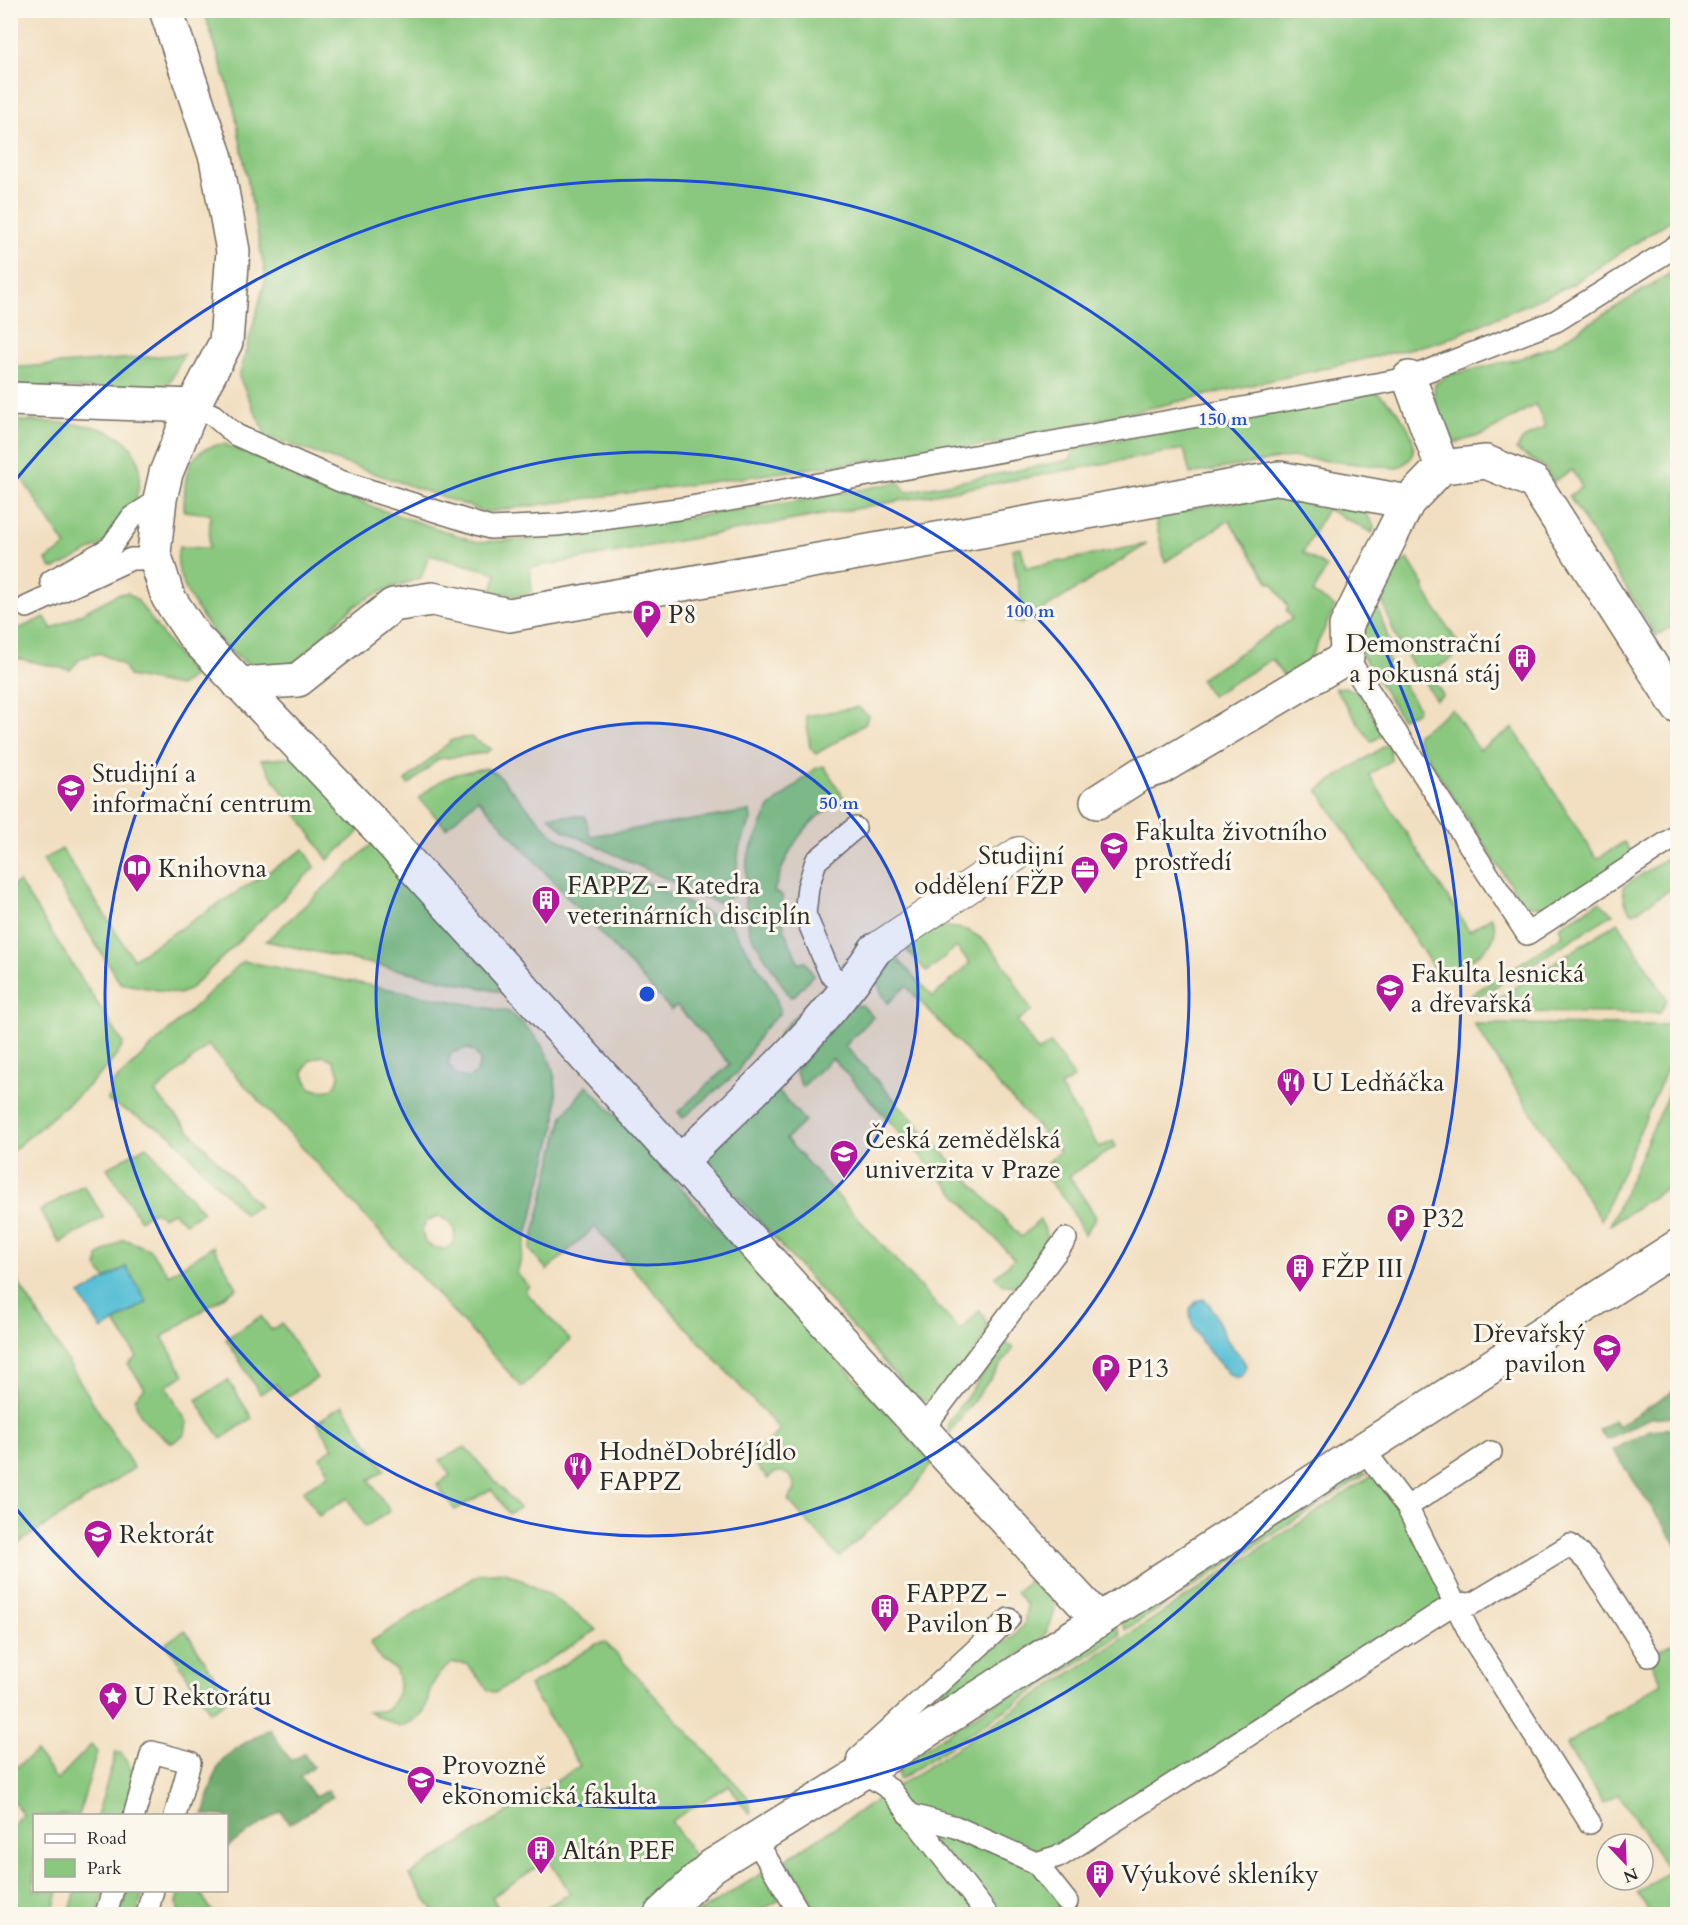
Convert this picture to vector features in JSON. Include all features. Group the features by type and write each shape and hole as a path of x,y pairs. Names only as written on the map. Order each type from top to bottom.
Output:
{"street":[{"path":"166,10 216,158 233,251 226,342 193,406 166,473 159,499 154,553 168,597 194,636 377,827 1098,1619"},
{"path":"1409,378 1442,467"},
{"path":"10,399 193,406"},
{"path":"1096,802 1141,774 1160,768 1347,657 1346,626 1408,502 1442,467 1486,462 1533,482 1677,707"},
{"path":"239,684 298,680 393,605 432,599 509,615 1279,478 1408,502"},
{"path":"680,1162 775,1069 849,989 875,950 1019,853"},
{"path":"661,1914 711,1866 863,1772 1677,1246"}],"lane":[{"path":"193,406 213,415 236,435 340,481 490,528 557,525 685,508 1409,378 1556,321 1677,245"},
{"path":"51,581 110,548 132,517 159,499"},
{"path":"27,607 131,560 145,559 158,564"},
{"path":"1347,657 1527,934 1677,835"},
{"path":"849,989 830,974 805,914 808,887 816,861 855,828"},
{"path":"924,1429 1066,1239"},
{"path":"1364,1450 1407,1507 1471,1636 1590,1823"},
{"path":"1407,1507 1491,1452"},
{"path":"1036,1863 1062,1855 1455,1603 1472,1604 1570,1545 1590,1564 1648,1656"},
{"path":"987,1914 891,1790 863,1772 858,1758 1010,1619"},
{"path":"134,1814 152,1752 190,1762 175,1814"},
{"path":"908,1814 956,1827 1036,1863 1067,1902"},
{"path":"755,1839 800,1914"},
{"path":"106,1914 112,1892"},
{"path":"147,1914 152,1892"}],"green space":[{"path":"204,11 1677,11 1677,216 1571,285 1443,341 993,444 486,512 266,436 239,377 266,278 233,102"},
{"path":"1677,269 1677,623 1656,636 1569,496 1582,487 1572,470 1553,482 1544,467 1516,450 1523,439 1545,427 1536,404 1485,434 1455,443 1440,424 1435,409 1434,392 1435,384 1449,375 1518,359 1553,346"},
{"path":"184,354 172,378 162,390 11,387 11,368"},
{"path":"1375,392 1398,412 1413,442 1413,451 1409,460 1397,468 1290,457 1190,474 1184,449 530,568 532,592 518,596 492,592 497,573 429,555 421,578 366,599 341,618 294,662 281,668 268,670 243,661 222,643 189,595 178,567 179,547 209,548 210,514 184,511 189,467 201,452 224,444 373,507 477,542 545,539 805,500 899,482 906,492 1070,460 1075,448"},
{"path":"10,420 84,425 107,431 127,443 138,461 139,484 131,512 116,534 103,544 56,568 51,568 46,560 66,546 11,462"},
{"path":"1285,496 1363,508 1374,526 1373,533 1327,509 1303,553 1327,567 1313,593 1335,607 1303,673 1286,680 1272,659 1211,696 1200,679 1292,619 1286,609 1288,607 1272,582 1269,583 1229,520 1165,562 1155,517 1198,507"},
{"path":"1147,544 1021,624 1015,622 1022,605 1012,549 1021,547 1026,568"},
{"path":"1408,559 1425,587 1423,589 1463,651 1429,673 1443,695 1436,700 1398,642 1377,588 1386,572"},
{"path":"128,593 138,601 193,677 179,686 129,676 123,665 100,653 81,658 70,670 11,657 11,632 45,617 52,629 118,594"},
{"path":"1373,595 1394,654 1386,658 1418,707 1417,712 1401,718 1358,649 1357,630"},
{"path":"1345,687 1358,693 1384,734 1371,742 1335,688"},
{"path":"858,707 868,716 865,724 816,754 810,748 806,716"},
{"path":"1452,709 1479,750 1513,728 1597,859 1624,842 1633,855 1576,893 1553,905 1538,907 1521,901 1417,741 1416,735"},
{"path":"470,737 491,749 485,753 438,759 409,785 405,781 452,740"},
{"path":"1389,743 1391,760 1369,775 1469,931 1491,917 1495,927 1488,946 1480,954 1440,978 1318,790"},
{"path":"296,757 358,826 359,832 328,860 261,760"},
{"path":"824,766 844,798 818,816 799,837 785,862 774,892 782,895 784,929 799,964 805,961 813,975 794,996 790,997 749,931 745,900 747,858 769,808 815,769"},
{"path":"486,768 496,773 548,830 562,841 730,924 775,993 780,1013 762,1031 737,1073 683,1118 678,1112 730,1064 677,1006 671,1010 478,799 446,828 419,798 442,780"},
{"path":"750,811 751,820 739,848 734,895 717,903 563,830 549,816 585,816 590,836"},
{"path":"373,843 510,994 266,941"},
{"path":"62,849 133,959 304,849 315,867 189,990 179,994 120,983 43,860"},
{"path":"1677,851 1677,885 1634,913 1631,911 1625,901 1623,887"},
{"path":"19,882 123,1043 118,1054 91,1083 11,1152 10,887"},
{"path":"1599,902 1613,914 1463,1007 1460,1002 1563,936 1559,927"},
{"path":"1618,922 1667,999 1660,1013 1477,1012"},
{"path":"947,927 971,932 998,956 1032,1011 1017,1021 1038,1052 1051,1043 1074,1078 1060,1087 1099,1148 1113,1141 1116,1146 1069,1176 1096,1217 1084,1235 1068,1203 1040,1170 1060,1151 906,986 888,1003 879,988 877,977 879,971 891,952 933,997 970,963 956,947 927,972 902,945 928,932"},
{"path":"243,961 509,1012 524,1024 544,1049 554,1076 557,1108 555,1127 517,1274 529,1286 525,1291 570,1340 522,1387 208,1045 155,1093 259,1206 244,1214 170,1134 108,1101 112,1084","holes":["467,1048 475,1052 480,1061 477,1072 469,1078 456,1076 448,1064 451,1053","322,1056 333,1060 339,1074 333,1088 326,1091 310,1088 303,1072 310,1060","438,1216 448,1221 455,1229 454,1242 446,1249 425,1243 422,1231 426,1221"]},
{"path":"820,990 818,1004 773,1048 781,1031"},
{"path":"862,1005 873,1017 845,1046 1021,1237 1040,1220 1047,1239 1046,1248 1038,1263 1018,1286 1004,1285 995,1277 1014,1259 832,1058 802,1087 795,1071 849,1006"},
{"path":"1474,1024 1666,1025 1677,1046 1601,1220"},
{"path":"1677,1074 1677,1181 1610,1225"},
{"path":"587,1085 932,1463 913,1489 839,1557 788,1500 795,1490 789,1476 781,1472 768,1479 750,1458 780,1430 595,1227 547,1270 530,1250 563,1116"},
{"path":"769,1091 779,1092 805,1121 786,1139 960,1331 980,1310 987,1323 987,1335 940,1397 927,1401 917,1400 702,1156"},
{"path":"146,1146 203,1212 185,1223 173,1212 162,1217 154,1211 140,1220 107,1168"},
{"path":"83,1185 104,1217 60,1243 40,1211"},
{"path":"124,1239 149,1249 169,1275 213,1246 237,1288 162,1337 184,1375 166,1386 187,1422 185,1434 172,1443 143,1419 136,1406 135,1398 145,1388 128,1364 137,1357 115,1322 147,1302 126,1267 106,1279 97,1267 98,1256"},
{"path":"11,1271 134,1468 10,1548"},
{"path":"261,1316 271,1330 282,1323 317,1378 285,1398 276,1384 260,1394 226,1339"},
{"path":"1005,1343 1014,1348 949,1433 948,1423"},
{"path":"228,1380 252,1418 221,1439 196,1400"},
{"path":"1677,1389 1677,1416 1650,1418 1606,1440 1599,1430 1614,1420 1618,1426"},
{"path":"343,1405 385,1470 369,1480 390,1511 365,1527 347,1498 319,1516 303,1491 330,1474 320,1457 333,1448 317,1422"},
{"path":"1678,1428 1677,1545 1613,1450 1650,1430"},
{"path":"465,1447 519,1508 509,1514 491,1489 455,1510 437,1485 450,1475 440,1460"},
{"path":"1379,1471 1455,1603 1037,1863 1067,1902 1057,1909 1060,1914 819,1914 785,1860"},
{"path":"1361,1473 1366,1474 1126,1630 1121,1622 1344,1479"},
{"path":"1018,1548 1046,1579 1055,1599 1055,1611 1051,1624 1042,1639 874,1752 982,1653 1008,1641 1024,1624 1027,1606 1016,1592 1033,1577 1012,1554"},
{"path":"506,1572 553,1597 597,1630 495,1693 488,1690 467,1664 452,1663 442,1671 433,1684 424,1711 412,1721 400,1727 368,1712 387,1710 395,1700 399,1686 395,1669 381,1660 370,1642 479,1574"},
{"path":"1115,1625 1121,1634 899,1780 897,1766"},
{"path":"185,1630 229,1699 210,1712 166,1643"},
{"path":"1677,1640 1677,1914 1651,1914 1637,1893 1655,1892 1655,1881 1669,1871 1655,1849 1655,1832 1644,1832 1619,1794 1603,1803 1566,1744 1662,1683 1649,1656"},
{"path":"605,1642 748,1797 751,1811 749,1814 729,1785 671,1821 699,1863 669,1885 641,1914 536,1914 570,1893 549,1859 492,1897 502,1914 436,1914 409,1875 580,1766 529,1686 596,1644"},
{"path":"270,1729 291,1761 304,1754 313,1767 300,1776 315,1797 328,1790 332,1797 289,1824 281,1811 228,1846 228,1814 204,1814 219,1766 232,1751"},
{"path":"91,1745 97,1752 79,1814 33,1814 33,1892 58,1892 52,1914 11,1914 11,1829 23,1815 11,1797 11,1771 36,1752 57,1780"},
{"path":"116,1752 122,1754 136,1778 125,1814 98,1814"},
{"path":"764,1872 780,1900 754,1914 696,1914"},
{"path":"76,1892 104,1892 98,1914 69,1914"},
{"path":"128,1892 143,1892 137,1914 121,1914"},
{"path":"180,1892 200,1892 214,1914 179,1914 177,1903"}],"water":[{"path":"126,1267 147,1302 102,1330 80,1295"},
{"path":"1204,1299 1214,1312 1225,1337 1246,1365 1243,1375 1237,1378 1230,1375 1210,1353 1194,1327 1190,1309 1197,1301"}],"place":[{"name":"P8","path":"647,640"},
{"name":"Demonstrační a pokusná stáj","path":"1522,684"},
{"name":"Studijní a informační centrum","path":"71,814"},
{"name":"Fakulta životního prostředí","path":"1114,872"},
{"name":"Knihovna","path":"137,894"},
{"name":"Studijní oddělení FŽP","path":"1085,896"},
{"name":"FAPPZ - Katedra veterinárních disciplín","path":"546,926"},
{"name":"Fakulta lesnická a dřevařská","path":"1390,1014"},
{"name":"U Ledňáčka","path":"1291,1108"},
{"name":"Česká zemědělská univerzita v Praze","path":"844,1180"},
{"name":"P32","path":"1401,1244"},
{"name":"FŽP III","path":"1300,1294"},
{"name":"Dřevařský pavilon","path":"1607,1374"},
{"name":"P13","path":"1106,1394"},
{"name":"HodněDobréJídlo FAPPZ","path":"578,1492"},
{"name":"Rektorát","path":"98,1560"},
{"name":"FAPPZ - Pavilon B","path":"885,1634"},
{"name":"U Rektorátu","path":"113,1722"},
{"name":"Provozně ekonomická fakulta","path":"421,1806"},
{"name":"Altán PEF","path":"541,1876"},
{"name":"Výukové skleníky","path":"1100,1900"}]}
